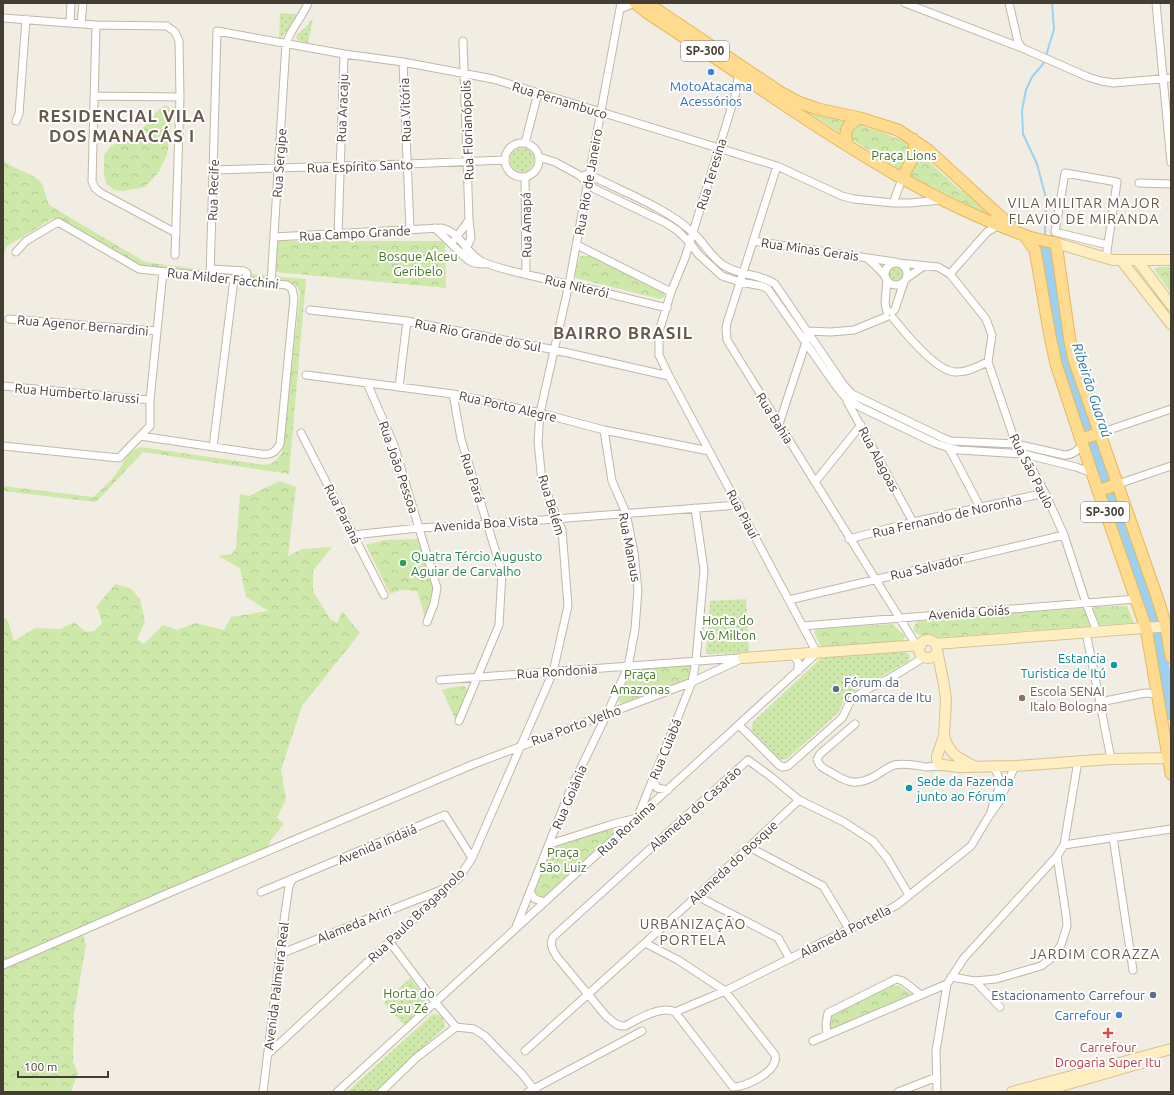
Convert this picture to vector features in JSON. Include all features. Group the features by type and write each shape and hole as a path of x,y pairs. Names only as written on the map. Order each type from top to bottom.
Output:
{"main road":[{"name":"SP-300","path":"635,3 750,82 885,169 941,200 1022,234"},
{"name":"SP-300","path":"647,3 780,92 798,102 818,109 860,118 898,130 913,139 932,153 1001,217 1022,234 1035,250 1053,350 1108,487 1171,657"},
{"path":"848,146 845,136 846,130 851,124 860,118"},
{"path":"902,179 916,150 913,139"},
{"path":"885,169 901,168 909,164"},
{"path":"1022,234 1046,241"},
{"name":"SP-300","path":"1046,241 1072,351 1088,438 1092,473 1108,487 1136,599 1159,627 1158,694 1170,758 1171,774"},
{"path":"1035,250 1035,244 1046,241"}],"street":[{"path":"70,23 71,3"},
{"path":"81,24 83,3"},
{"path":"286,44 290,33 295,24 304,14 308,3"},
{"name":"Rua Rio de Janeiro","path":"569,284 620,6 635,3"},
{"path":"905,3 1022,48 1088,77 1101,81 1114,83 1167,78"},
{"path":"1009,3 1018,42 1022,48"},
{"path":"1156,3 1167,78 1171,162"},
{"path":"3,18 96,25 167,26 175,32 180,41 180,97 175,255"},
{"path":"16,121 19,114 26,20"},
{"path":"96,25 92,182 100,193 176,233"},
{"name":"Rua Pernambuco","path":"218,31 344,54 403,62 493,80 777,166 842,196 854,199 893,203 941,200"},
{"name":"Rua Recife","path":"210,277 218,31"},
{"name":"Rua Florianópolis","path":"463,41 469,220 471,238 463,256"},
{"name":"Rua Sergipe","path":"271,283 286,44"},
{"name":"Rua Aracaju","path":"338,234 344,54"},
{"name":"Rua Vitória","path":"403,62 410,230"},
{"name":"Rua Teresina","path":"669,376 659,355 659,332 671,292 690,243 731,110 737,90 738,73"},
{"path":"737,90 750,82"},
{"path":"525,143 538,93"},
{"path":"94,96 180,97"},
{"path":"519,143 525,143 535,148 539,157 539,164 536,170 525,176 513,174 508,168 506,160 511,147 519,143"},
{"path":"539,157 555,162 580,175 595,189 666,223 678,231 722,276 768,289 845,397 860,407 942,442 1016,444 1064,455 1072,454 1076,452 1088,438 1171,410"},
{"name":"Rua Espírito Santo","path":"214,170 506,160"},
{"name":"Rua Bahia","path":"777,166 726,328 727,340 898,618 921,652"},
{"path":"1106,258 1108,245 1117,182 1065,173 1055,232 1108,245"},
{"path":"580,175 596,178 667,214 693,232 713,257 733,271 764,278 775,284 843,384 852,394 864,399 942,442 949,448 980,507"},
{"name":"Rua Amapá","path":"525,176 526,274"},
{"path":"893,203 902,179"},
{"path":"1139,183 1171,184"},
{"path":"982,218 987,232"},
{"path":"452,244 469,220"},
{"name":"Rua Milder Facchini","path":"16,252 26,241 58,222 139,269 287,285 292,289 294,298 280,444 275,452 268,455 140,436"},
{"path":"950,274 987,232 999,225"},
{"name":"Rua Campo Grande","path":"274,237 435,228 447,229 464,226"},
{"path":"435,228 463,256"},
{"path":"447,229 457,236"},
{"name":"Rua Niterói","path":"457,236 476,258 487,264"},
{"name":"Rua Minas Gerais","path":"753,241 938,267 950,274"},
{"path":"1046,241 1106,258 1138,261 1171,260"},
{"path":"577,245 671,292"},
{"path":"685,258 700,255"},
{"name":"Rua Niterói","path":"463,256 474,263 487,264 667,308"},
{"name":"Rua Minas Gerais","path":"866,258 876,266 886,278"},
{"path":"1121,260 1171,324"},
{"path":"1138,261 1171,304"},
{"path":"808,331 831,332 854,330 890,315 895,309 908,273 906,268 897,262 887,267 885,271 885,302 890,315 914,342 940,367 947,371 957,373 968,371 988,362"},
{"path":"886,278 890,284 900,284 924,266"},
{"path":"211,269 244,271 247,273 246,280"},
{"path":"3,446 118,458 150,426 150,400 163,272"},
{"name":"Rua São Paulo","path":"950,274 986,319 991,328 992,335 988,362 1016,444 1024,454 1045,493 1064,534 1086,603 1097,631"},
{"path":"213,447 234,279"},
{"name":"Rua Belém","path":"521,746 553,672 568,606 562,530 542,481 538,442 540,413 569,284"},
{"name":"Rua Rio Grande do Sul","path":"310,310 407,321 555,350 669,376"},
{"name":"Rua Agenor Bernardini","path":"8,319 157,331"},
{"path":"399,387 407,321"},
{"path":"779,424 806,342 808,331"},
{"name":"Rua Porto Alegre","path":"306,375 453,394 540,413 604,430 709,451"},
{"name":"Rua Piauí","path":"669,376 817,653"},
{"name":"Rua João Pessoa","path":"367,383 394,445 438,588 427,622"},
{"name":"Rua Humberto Iarussi","path":"3,386 150,400"},
{"name":"Rua Pará","path":"453,394 461,439 502,572 499,625 459,721"},
{"name":"Rua Alagoas","path":"845,397 913,522"},
{"path":"815,482 859,422 860,407 864,399"},
{"name":"Rua Manaus","path":"604,430 612,481 626,514 634,553 638,590 635,629 628,667"},
{"name":"Rua Paraná","path":"301,433 384,595"},
{"path":"958,442 959,450"},
{"path":"949,448 1024,454 1076,467 1092,473"},
{"path":"1108,487 1171,466"},
{"name":"Rua Fernando de Noronha","path":"849,539 913,522 1045,493"},
{"name":"Avenida Boa Vista","path":"353,535 420,528 738,505"},
{"name":"Rua Cuiabá","path":"637,818 692,682 696,661 704,570 695,508"},
{"name":"Rua Salvador","path":"789,600 1064,534"},
{"name":"Avenida Goiás","path":"803,626 1136,599"},
{"path":"936,647 1097,631 1159,627"},
{"path":"1086,632 1111,759"},
{"path":"739,724 779,765 782,767 788,766 842,718 846,713 850,702 858,695 866,689 914,664 926,640 933,641 936,647 946,700 944,736 946,751 952,761 947,766"},
{"path":"793,655 904,646 934,656 936,647"},
{"path":"921,652 941,670"},
{"name":"Rua Roraima","path":"337,1092 817,653"},
{"path":"793,655 798,662 798,671"},
{"name":"Rua Rondonia","path":"440,680 793,655"},
{"name":"Rua Porto Velho","path":"3,965 474,764 692,682 743,658"},
{"name":"Rua Goiânia","path":"516,929 571,788 628,667"},
{"path":"1100,702 1145,693 1158,694"},
{"path":"855,724 820,754 817,759 818,763 822,767 845,781 853,782 867,780 894,765 904,764 959,767 1015,766 1111,759 1170,758"},
{"name":"Rua Paulo Bragagnolo","path":"268,1054 458,878 472,858 521,746"},
{"path":"946,751 937,760 939,764 947,766"},
{"path":"946,751 974,766"},
{"name":"Alameda do Casarão","path":"588,993 557,957 551,942 553,937 748,760 799,800 844,822 873,841 887,858 909,895"},
{"path":"937,1092 936,1051 947,984 964,958 1057,856 1064,845 1078,761"},
{"name":"Alameda Portella","path":"989,816 1000,785 999,775 993,766"},
{"name":"Alameda Portella","path":"675,1012 725,991 888,910 909,895 971,846 999,802 1015,766"},
{"path":"653,780 657,788 668,790"},
{"name":"Alameda do Bosque","path":"525,1051 697,896 799,800"},
{"name":"Avenida Indaiá","path":"261,892 445,815 472,858"},
{"path":"550,844 637,818"},
{"path":"1064,845 1171,829"},
{"path":"1113,837 1133,970"},
{"path":"749,847 823,886 849,929"},
{"path":"951,977 975,981 996,979 1041,966 1058,951 1067,926 1057,856"},
{"name":"Avenida Palmeira Real","path":"263,1092 288,893 292,880"},
{"name":"Alameda Ariri","path":"280,954 450,886"},
{"path":"530,892 535,899 544,902"},
{"path":"697,896 778,938 790,959"},
{"path":"525,904 535,911"},
{"path":"390,941 435,1002 456,1027 474,1029 485,1036 522,1074 533,1091 642,1031"},
{"path":"588,993 606,1016 615,1024 622,1026 652,1013 666,1010 675,1012 733,1087 739,1087 750,1083 770,1071 775,1061 775,1055 725,991 678,960 645,943"},
{"path":"827,1035 826,1024 828,1013 896,979 903,981 920,995"},
{"path":"975,981 1000,1007"},
{"path":"813,1041 947,984"},
{"path":"381,1092 416,1058 456,1027"},
{"path":"1040,1092 1149,1058 1171,1049"},
{"path":"1012,1092 1149,1058 1171,1055"},
{"path":"898,1092 937,1077"}],"green space":[{"path":"280,13 301,15 279,40"},
{"path":"313,17 308,43 299,41 296,37 307,26"},
{"name":"Praça Lions","path":"794,104 863,123 861,126 882,132 900,140 905,138 923,151 926,159 961,191 966,189 988,212 985,213 911,176"},
{"path":"166,105 172,110 170,135 167,155 158,173 145,187 123,191 114,190 107,184 104,175 104,155 111,146 138,134 158,110"},
{"path":"522,148 530,152 534,160 530,168 522,172 514,168 510,160 514,152"},
{"path":"3,159 10,165 38,179 42,185 49,205 145,262 204,270 306,279 289,474 143,452 96,502 3,491 3,486 93,497 119,470 126,458 136,449 141,447 264,465 273,463 282,452 300,294 296,286 287,281 141,266 63,220 52,219 6,247 3,260"},
{"name":"Bosque Alceu Geribelo","path":"278,241 445,241 446,288 275,272"},
{"path":"580,256 592,256 662,291 665,294 664,297 660,299 576,278 575,274"},
{"path":"893,266 899,266 904,271 902,280 899,282 893,282 888,277 888,271"},
{"path":"1159,267 1171,267 1171,293 1154,269"},
{"path":"280,481 296,487 288,556 302,549 332,547 313,571 313,591 330,619 337,623 342,611 360,633 302,706 281,770 286,799 277,818 284,824 270,841 268,848 248,856 83,935 86,945 74,1014 73,1062 78,1073 72,1092 3,1092 3,616 8,621 14,641 35,628 61,629 74,622 86,632 94,631 102,623 97,606 115,584 130,588 140,599 145,622 137,639 144,644 163,625 177,630 195,623 224,630 231,617 268,611 246,597 240,568 218,556 232,554 236,548 240,494 249,496"},
{"path":"418,539 433,584 433,599 425,617 417,591 400,590 390,594 366,545 385,540"},
{"name":"Quatra Tércio Augusto Aguiar de Carvalho","path":"403,553 412,558 403,574 394,569"},
{"name":"Horta do Võ Milton","path":"746,599 749,653 706,654 710,601"},
{"path":"1127,606 1134,623 1099,625 1093,607"},
{"path":"1083,608 1090,626 932,638 918,634 914,631 914,626 918,621"},
{"path":"892,624 905,636 901,642 824,648 820,645 814,632 816,629"},
{"path":"905,652 910,655 909,661 856,690 844,701 838,713 787,759 782,760 777,758 751,730 753,722 821,658"},
{"name":"Praça Amazonas","path":"690,664 692,669 688,679 623,703 619,702 617,696 630,668"},
{"path":"464,686 467,689 467,692 455,719 442,690"},
{"name":"Praça São Luiz","path":"610,828 614,830 613,835 543,898 536,897 535,892 538,879 553,848"},
{"name":"Horta do Seu Zé","path":"410,978 425,997 425,1005 404,1025 384,1003"},
{"path":"890,985 900,986 911,994 834,1030 828,1030 829,1017"},
{"path":"433,1014 442,1018 445,1027 375,1092 347,1092"}],"waterway":[{"name":"Ribeirão Guaraú","path":"1046,56 1054,29 1052,3"},
{"name":"Ribeirão Guaraú","path":"1044,61 1032,77 1026,90 1022,110 1023,134 1037,164 1046,198 1045,236"},
{"name":"Ribeirão Guaraú","path":"1044,245 1063,357 1108,491 1153,616 1161,648 1171,715"}],"place":[{"name":"MotoAtacama Acessórios","path":"711,72"},
{"name":"Quatra Tércio Augusto Aguiar de Carvalho","path":"403,563"},
{"name":"Estancia Turistica de Itú","path":"1114,665"},
{"name":"Fórum da Comarca de Itu","path":"836,689"},
{"name":"Escola SENAI Italo Bologna","path":"1022,698"},
{"name":"Sede da Fazenda junto ao Fórum","path":"909,788"},
{"name":"Estacionamento Carrefour","path":"1153,995"},
{"name":"Carrefour","path":"1119,1015"},
{"name":"Carrefour Drogaria Super Itu","path":"1108,1033"}],"district":[{"name":"RESIDENCIAL VILA DOS MANACÁS I","path":"122,126"},
{"name":"VILA MILITAR MAJOR FLAVIO DE MIRANDA","path":"1084,212"},
{"name":"BAIRRO BRASIL","path":"623,333"},
{"name":"URBANIZAÇÃO PORTELA","path":"693,932"},
{"name":"JARDIM CORAZZA","path":"1095,954"}]}
